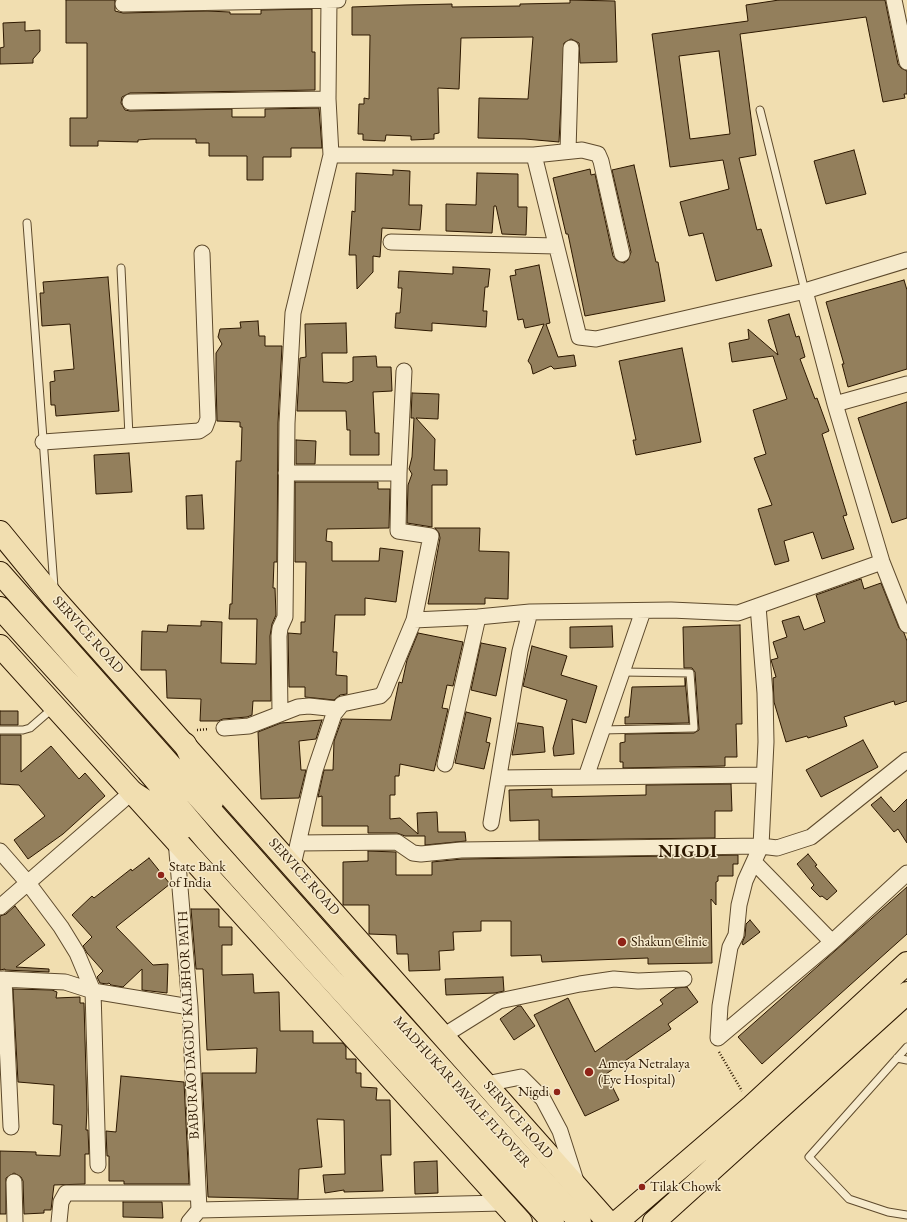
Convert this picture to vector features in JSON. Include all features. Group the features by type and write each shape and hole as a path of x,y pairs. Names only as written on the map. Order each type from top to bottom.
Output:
{"main road":[{"name":"SERVICE ROAD","path":"0,532 54,598 293,865 608,1222"},
{"name":"MADHUKAR PAVALE FLYOVER","path":"0,573 345,962 580,1222"},
{"path":"0,608 147,770 206,841"},
{"path":"0,646 503,1204 521,1222"},
{"path":"180,738 223,824"},
{"path":"132,792 206,841"},
{"name":"MADHUKAR PAVALE FLYOVER","path":"206,841 552,1222"},
{"path":"617,1222 752,1106 907,963"},
{"path":"654,1222 907,993"}],"street":[{"path":"280,713 279,636 280,628 285,617 287,423 293,313 331,155 328,99 330,0"},
{"path":"123,4 338,0"},
{"path":"894,0 907,62"},
{"path":"568,151 571,48"},
{"path":"130,102 328,99"},
{"path":"331,155 534,154 582,150 598,154 622,254"},
{"path":"534,154 579,337 596,339 804,291 907,260"},
{"path":"391,242 556,246"},
{"path":"43,442 199,431 205,427 208,419 202,253"},
{"path":"804,291 835,404 882,562 907,625"},
{"path":"293,865 315,770 334,714 342,704 380,696 384,692 414,620 431,536 398,531 404,371"},
{"path":"835,404 907,384"},
{"path":"286,473 399,473"},
{"path":"414,620 478,617 530,612 643,611 738,613 882,562"},
{"path":"718,1038 720,1006 730,947 736,935 739,905 745,882 755,863 761,846 766,742 765,693 758,606"},
{"path":"586,777 643,611"},
{"path":"491,823 520,651 530,612"},
{"path":"446,764 478,617"},
{"path":"224,728 248,726 280,713 309,706 337,709"},
{"path":"298,843 397,842 413,853 421,854 461,850 761,846 777,848 811,837 907,760"},
{"path":"498,778 764,775"},
{"path":"0,907 132,792"},
{"name":"BABURAO DAGDU KALBHOR PATH","path":"176,840 190,1008 199,1210"},
{"path":"0,851 28,883 61,927 77,952 93,991 98,1165"},
{"path":"755,863 832,942"},
{"path":"718,1038 832,942 907,874"},
{"path":"12,1127 2,979 65,982 93,991 190,1008"},
{"path":"443,1036 499,1001 580,984 614,979 638,981 684,979"},
{"path":"486,1084 521,1077 543,1099 560,1131 578,1189"},
{"path":"14,1182 15,1222"},
{"path":"59,1222 62,1202 66,1193 198,1193"},
{"path":"189,1222 199,1210 503,1204"}],"lane":[{"path":"760,110 804,291"},
{"path":"27,223 54,598"},
{"path":"121,268 129,436"},
{"path":"602,730 694,728 690,673 622,672"},
{"path":"0,730 23,730 30,728 55,707"},
{"path":"907,1047 809,1157 849,1199 881,1210 907,1215"},
{"path":"897,1058 907,1060"}],"path":[{"path":"180,738 224,728"},
{"path":"718,1038 718,1050 752,1106"}],"building":[{"path":"66,0 115,0 115,11 123,13 207,11 230,12 230,14 261,14 261,10 312,9 312,52 315,52 315,90 130,93 122,97 121,103 125,110 130,111 232,109 232,117 265,117 265,109 319,108 322,148 291,148 291,157 263,157 263,180 247,180 247,156 209,156 209,143 196,143 196,139 151,139 138,140 138,142 98,141 98,146 70,146 70,118 87,118 87,43 66,43"},
{"path":"570,0 615,1 617,62 580,63 579,43 571,39 564,43 559,142 525,139 478,138 479,98 528,99 533,37 461,38 459,89 438,88 439,133 434,134 434,139 411,140 411,136 386,135 385,141 363,140 363,134 358,134 359,104 364,104 364,98 369,99 370,35 352,35 352,7 452,4 452,7 520,6 520,4 570,3"},
{"path":"779,0 885,0 898,64 901,68 907,71 907,94 904,94 905,98 883,102 866,17 740,34 756,155 739,158 757,230 761,229 772,266 716,281 703,233 689,236 680,202 729,189 723,160 670,167 652,34 748,21 746,5","holes":["719,51 730,134 690,139 679,56"]},
{"path":"25,22 25,31 40,30 40,51 33,59 33,63 0,64 0,48 4,47 3,23"},
{"path":"854,150 866,194 826,204 814,161"},
{"path":"634,165 656,262 658,262 665,301 585,316 568,234 566,234 553,178 590,169 591,175 595,174 613,256 616,260 624,263 628,260 631,252 612,170"},
{"path":"393,170 410,171 409,205 422,205 420,230 382,228 380,257 373,256 373,272 357,289 356,255 349,255 352,211 355,212 356,173 393,175"},
{"path":"477,173 518,174 518,207 527,207 526,235 502,234 496,206 494,206 492,233 446,231 446,204 476,205"},
{"path":"539,265 550,323 546,324 558,357 574,355 576,366 554,369 551,366 533,374 531,365 528,361 544,324 525,328 523,319 518,320 510,276 516,275 515,270"},
{"path":"453,267 490,269 488,287 485,287 483,311 487,311 486,327 432,323 432,331 395,328 396,313 400,313 402,288 398,288 399,271 453,274"},
{"path":"108,277 119,411 56,416 55,405 51,405 50,382 55,381 54,371 74,369 70,324 42,326 40,293 44,293 43,282"},
{"path":"904,280 907,290 907,369 848,387 842,364 844,364 826,302"},
{"path":"789,314 796,337 799,336 805,357 800,359 829,431 822,434 847,515 843,516 854,549 822,559 813,532 784,541 789,561 775,565 758,509 772,505 754,458 766,454 753,410 787,399 773,356 732,362 729,343 749,339 748,329 778,355 768,320"},
{"path":"258,321 259,336 265,336 265,346 282,346 278,423 277,562 274,562 273,588 275,588 276,615 272,624 270,636 271,701 253,701 252,715 247,717 223,719 218,721 200,721 201,699 167,698 166,670 141,670 142,631 167,632 168,625 201,626 201,621 222,622 221,663 256,664 257,619 229,619 230,604 232,604 236,461 241,461 242,427 240,427 240,422 217,421 216,353 222,344 218,337 220,329 241,328 240,322"},
{"path":"346,323 347,353 322,353 323,382 347,383 353,381 353,357 376,356 377,367 391,367 392,391 373,392 375,433 379,433 379,455 350,455 350,430 347,430 346,411 297,411 300,358 306,357 305,324"},
{"path":"682,348 701,442 636,455 633,440 636,440 619,361"},
{"path":"412,393 439,394 438,419 416,418 435,439 434,470 447,470 447,485 432,485 432,527 407,523 408,485 412,474 409,469 412,457 414,418 411,418"},
{"path":"907,402 907,518 892,523 858,418"},
{"path":"296,440 316,441 315,464 296,464"},
{"path":"129,453 132,492 96,494 94,455"},
{"path":"295,482 378,482 378,489 390,489 389,528 327,529 326,541 332,542 332,561 379,561 380,548 403,551 396,602 365,598 365,615 335,615 333,652 337,652 336,675 347,676 347,694 340,695 334,700 305,697 305,687 289,687 288,633 301,634 301,622 305,622 306,562 295,562"},
{"path":"202,495 204,529 187,529 186,496"},
{"path":"435,528 480,528 479,551 509,552 508,599 485,598 485,604 428,604 440,538 439,533"},
{"path":"861,579 864,589 881,583 899,628 904,633 907,641 907,701 895,705 894,701 844,717 847,726 808,738 807,736 786,742 774,702 773,678 776,677 771,660 778,658 773,642 787,637 782,621 799,616 804,630 825,622 816,595"},
{"path":"740,625 742,724 736,724 737,757 725,757 725,766 623,768 623,762 620,762 620,743 625,742 625,734 694,733 699,730 695,672 692,668 684,668 683,627"},
{"path":"612,626 613,647 570,648 570,627"},
{"path":"418,633 463,642 453,686 447,685 442,708 448,709 434,771 400,764 399,776 395,776 395,795 390,795 390,819 400,818 418,834 417,813 437,812 438,832 465,832 466,841 425,845 425,836 405,836 397,833 368,833 368,826 322,826 322,796 318,797 324,770 333,770 334,741 342,719 391,720 399,682 402,683 407,660"},
{"path":"481,643 506,648 496,696 471,690"},
{"path":"532,646 567,656 561,675 597,686 586,723 572,719 574,754 554,756 553,748 567,700 523,686"},
{"path":"685,678 689,723 625,724 625,717 629,717 632,687 685,686"},
{"path":"0,711 18,711 18,725 0,725"},
{"path":"466,712 491,718 486,742 490,743 484,769 455,763"},
{"path":"322,720 316,739 299,741 301,770 306,770 299,798 261,799 258,732 281,723"},
{"path":"518,723 543,727 545,752 512,755"},
{"path":"0,735 21,735 21,772 51,746 79,779 85,773 105,796 63,834 28,859 14,840 45,816 19,785 0,784"},
{"path":"863,740 878,767 821,797 806,770"},
{"path":"731,784 732,811 715,811 715,838 539,840 539,820 510,821 509,790 552,789 552,797 646,795 646,785"},
{"path":"881,797 894,812 907,799 907,843 898,829 894,832 871,805"},
{"path":"368,851 396,852 396,875 432,875 432,862 462,859 738,855 738,864 733,864 733,876 718,876 718,881 716,882 716,905 711,899 712,963 648,964 648,958 542,962 541,955 511,956 511,921 481,921 481,931 453,932 454,950 439,951 440,970 409,971 408,954 397,954 396,935 369,934 369,905 343,905 343,862 368,861"},
{"path":"808,854 817,865 815,866 837,891 827,900 822,896 820,897 811,888 814,885 797,864"},
{"path":"149,858 170,884 116,927 153,965 168,964 167,993 142,990 142,969 123,987 111,985 109,983 100,983 97,977 103,971 87,953 83,946 92,937 72,915 92,896 94,898 131,869 132,871"},
{"path":"907,887 907,934 762,1064 738,1037"},
{"path":"15,906 45,945 16,967 49,969 49,972 5,969 0,970 0,916 6,914"},
{"path":"191,909 219,909 219,927 232,927 232,945 222,945 222,975 253,974 254,993 279,992 280,1031 313,1031 313,1043 343,1043 346,1047 346,1059 356,1059 356,1073 361,1073 361,1087 377,1088 376,1100 390,1100 391,1155 381,1155 383,1191 344,1192 344,1190 325,1193 323,1175 345,1174 344,1120 317,1119 322,1167 299,1169 298,1199 208,1197 202,1073 256,1073 257,1048 207,1050 203,969 196,969"},
{"path":"750,920 760,932 743,945 742,943 745,936 746,924"},
{"path":"503,977 504,991 495,993 446,995 445,979"},
{"path":"687,987 698,1002 668,1024 671,1029 606,1074 619,1100 585,1116 534,1015 568,998 595,1052 663,1004 660,1000 676,988"},
{"path":"13,989 52,990 57,992 56,998 80,997 80,1003 84,1003 87,1110 86,1130 88,1130 89,1154 85,1154 85,1184 54,1185 51,1210 44,1210 44,1213 24,1214 23,1181 21,1177 14,1173 6,1178 6,1214 0,1214 0,1151 36,1152 36,1155 60,1156 62,1125 53,1124 54,1085 18,1082"},
{"path":"518,1006 521,1006 535,1026 514,1040 500,1019"},
{"path":"121,1076 184,1082 189,1184 124,1184 124,1181 109,1181 109,1156 107,1156 106,1131 116,1132"},
{"path":"437,1161 438,1193 415,1194 414,1162"},
{"path":"123,1202 162,1202 163,1218 123,1217"}],"place":[{"name":"State Bank of India","path":"161,875"},
{"name":"Shakun Clinic","path":"622,942"},
{"name":"Ameya Netralaya (Eye Hospital)","path":"589,1072"},
{"name":"Nigdi","path":"557,1092"},
{"name":"Tilak Chowk","path":"642,1187"}],"district":[{"name":"NIGDI","path":"688,852"}]}
